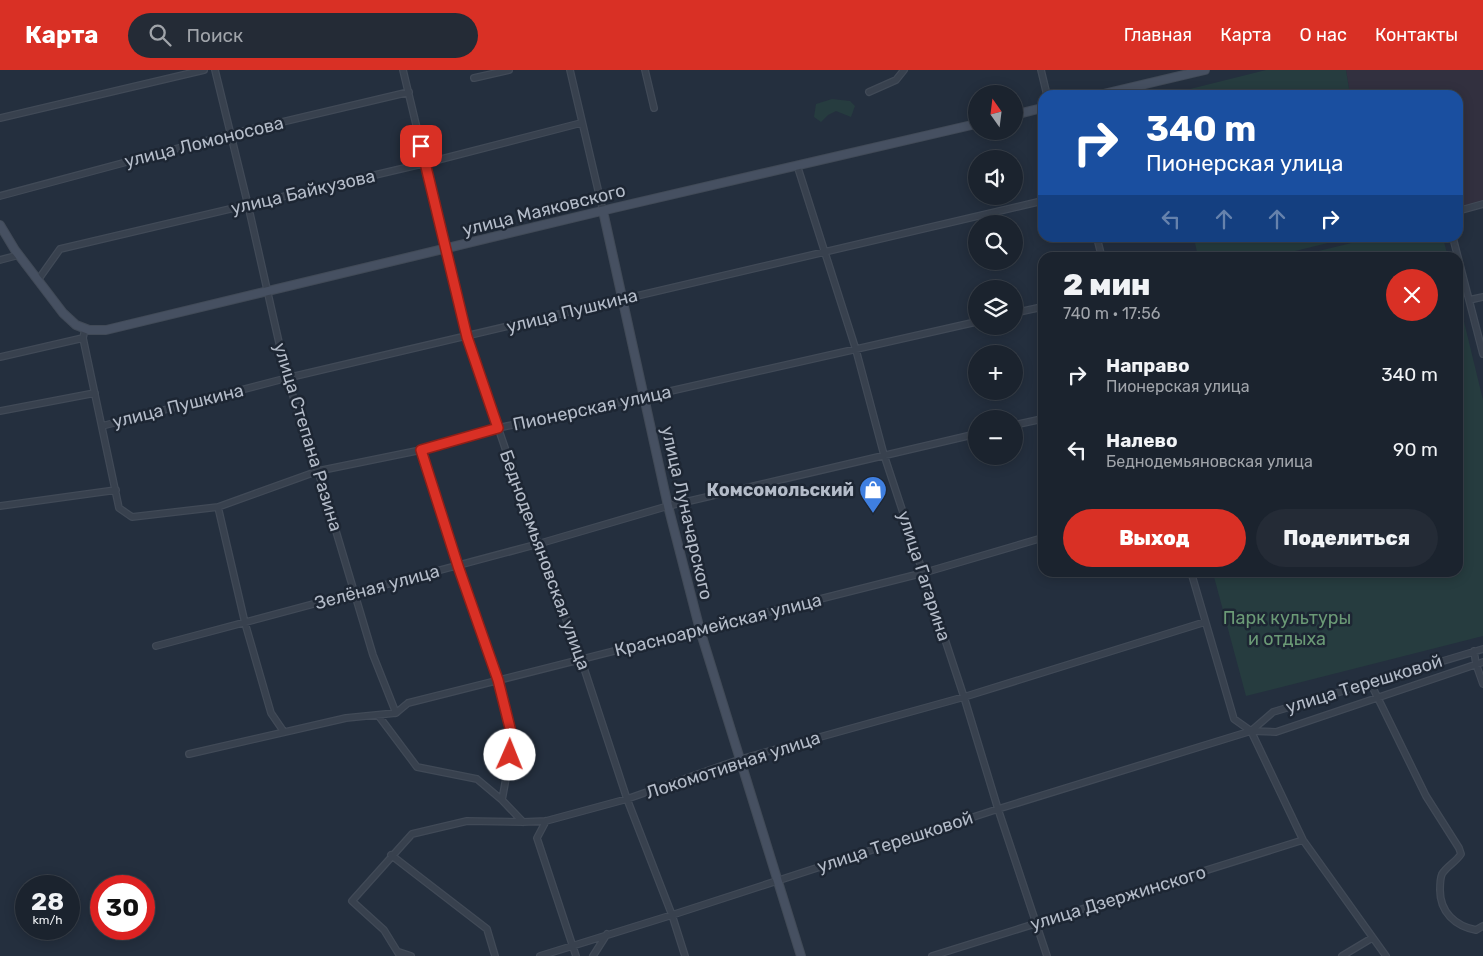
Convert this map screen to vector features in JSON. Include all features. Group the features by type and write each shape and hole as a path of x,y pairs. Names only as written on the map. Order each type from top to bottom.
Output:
{"main road":[{"path":"1120,90 1205,70"},
{"path":"1023,113 1038,109"},
{"name":"улица Маяковского","path":"87,329 106,330 968,126"},
{"name":"улица Луначарского","path":"603,211 668,506 700,630 801,956"},
{"path":"0,225 19,255 63,313 76,326 87,329"}],"street":[{"path":"0,118 204,70"},
{"name":"улица Степана Разина","path":"215,70 287,378 318,471 373,655 396,713"},
{"name":"Беднодемьяновская улица","path":"403,70 467,337 538,544 581,659 627,799 686,956"},
{"path":"474,78 509,70"},
{"name":"улица Луначарского","path":"570,70 603,211"},
{"path":"645,70 654,108"},
{"path":"869,92 896,80 904,70"},
{"path":"1040,70 1046,90"},
{"name":"улица Ломоносова","path":"0,196 231,134 409,92"},
{"name":"улица Байкузова","path":"38,280 60,250 426,164 581,123"},
{"name":"улица Гагарина","path":"797,165 856,350 884,455 964,696 998,809 1047,956"},
{"name":"улица Пушкина","path":"102,426 287,378 1038,202"},
{"path":"1463,210 1483,204"},
{"path":"0,260 19,255"},
{"path":"1463,277 1483,354"},
{"path":"1469,300 1483,297"},
{"path":"1023,311 1038,308"},
{"name":"Пионерская улица","path":"83,338 119,508 132,517 218,507 318,471 421,450 498,428 968,324"},
{"path":"0,357 83,338 87,329"},
{"path":"0,411 95,393"},
{"path":"1023,423 1038,420"},
{"name":"Зелёная улица","path":"156,646 458,566 668,506 968,436"},
{"path":"421,450 458,566 498,680 513,740 502,800"},
{"path":"0,506 116,490"},
{"path":"218,507 245,623 271,713 284,732"},
{"name":"Красноармейская улица","path":"189,754 346,718 396,713 408,703 923,573 1038,539"},
{"path":"1192,577 1234,719 1251,731 1303,840 1386,956"},
{"name":"Локомотивная улица","path":"399,954 384,930 352,901 412,834 467,821 546,821 627,799 741,759 964,696 1205,622"},
{"name":"улица Терешковой","path":"1251,731 1272,712 1483,649"},
{"path":"1474,651 1483,684"},
{"name":"улица Терешковой","path":"540,956 998,809 1251,731 1276,732 1483,662"},
{"path":"1370,682 1426,796 1461,854 1458,859 1448,866 1442,875 1440,882 1441,903 1447,914 1456,923 1476,930 1483,926"},
{"path":"378,714 416,767 477,779 502,800 523,822"},
{"path":"546,821 537,838 576,956"},
{"name":"улица Дзержинского","path":"932,956 1303,840"},
{"path":"392,855 487,929 495,956"},
{"path":"593,956 607,934"},
{"path":"1342,956 1372,938"},
{"path":"399,954 411,956"}],"shaded area":[{"path":"1346,70 1483,70 1483,201 1463,207 1463,90 1349,90"}],"green space":[{"path":"1266,70 1346,70 1349,90 1186,90"},
{"path":"832,99 850,101 855,106 851,117 836,111 828,115 821,122 814,117 816,104"},
{"path":"1195,242 1332,242 1291,252 1197,252"},
{"path":"1356,242 1444,242 1447,252 1315,252"},
{"name":"Парк культуры и отдыха","path":"1463,318 1483,400 1483,636 1246,696 1214,577 1463,577"}],"place":[{"name":"Комсомольский","path":"873,514"}],"route":[{"path":"421,146 467,337 498,428 421,450 458,566 498,680 513,740 510,755"}]}
